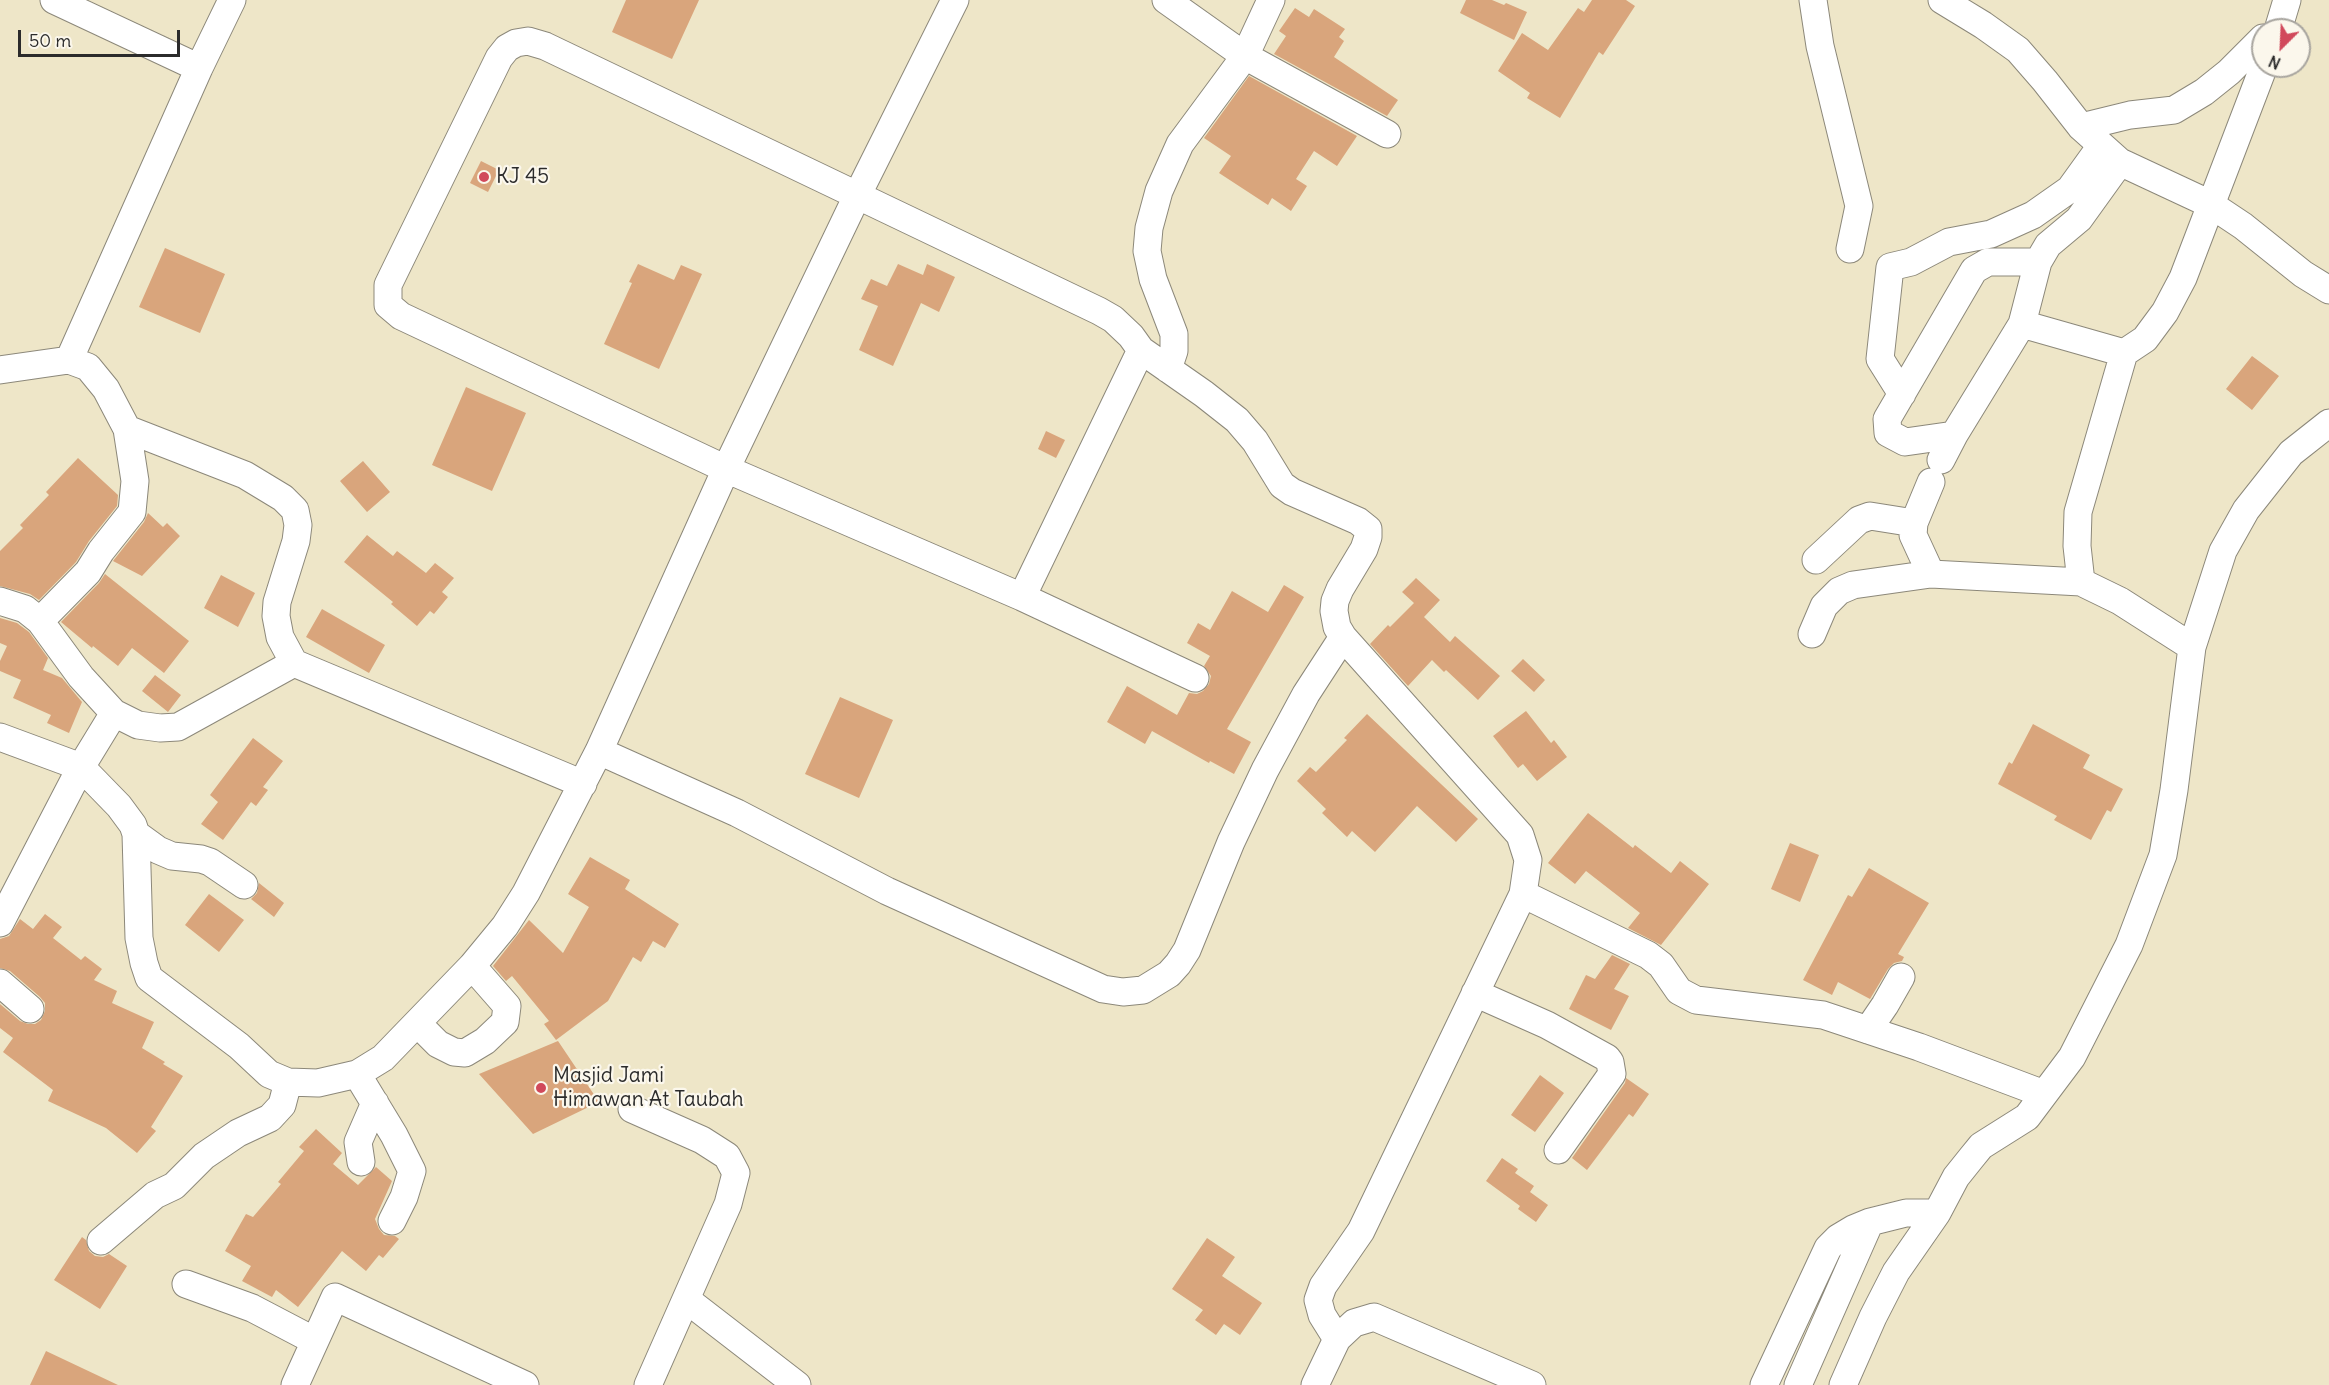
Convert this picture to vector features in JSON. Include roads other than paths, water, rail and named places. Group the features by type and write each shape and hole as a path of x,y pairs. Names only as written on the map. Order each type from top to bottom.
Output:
{"street":[{"path":"54,0 199,68"},
{"path":"69,360 199,68 232,0"},
{"path":"0,736 81,768 119,806 133,825 136,834 139,938 149,978 239,1046 269,1074 288,1082 318,1083 357,1074 383,1058 472,966 505,926 526,893 599,751 726,470 857,196 955,0"},
{"path":"1166,0 1245,56 1387,134"},
{"path":"1168,369 1174,351 1174,334 1153,279 1148,251 1149,228 1159,192 1180,144 1245,56 1271,0"},
{"path":"1813,0 1820,46 1859,206 1850,249"},
{"path":"1942,0 2018,50 2081,127 2110,154 2210,204 2243,226 2303,274 2329,290"},
{"path":"1195,678 1022,597 726,470 401,316 388,305 386,295 393,275 498,58 507,48 528,41 545,46 1099,311 1113,319 1131,336 1141,350 1204,394 1247,430 1282,485 1292,492 1358,521 1368,529 1364,549 1335,601 1335,619 1343,637 1520,835 1528,860 1523,894 1361,1231 1323,1286 1318,1300 1322,1315 1337,1339"},
{"path":"2081,127 2130,115 2174,110 2221,79 2251,49"},
{"path":"2081,582 2077,546 2078,512 2124,353 2145,339 2165,312 2183,278 2259,78"},
{"path":"1931,574 1913,535 1914,523 1936,471 1954,435 2022,324 2038,262 2052,240 2079,219 2110,154"},
{"path":"1902,394 1880,359 1890,267 1911,262 1949,242 1991,234 2033,215 2070,189 2110,154"},
{"path":"1954,435 1905,442 1888,434 1887,419 1974,270 1988,262 2038,262"},
{"path":"2022,324 2124,353"},
{"path":"1022,597 1141,350"},
{"path":"0,370 69,360 88,367 106,389 127,429 135,481 132,512 101,551 88,572 40,621"},
{"path":"1843,1385 1896,1272 1937,1213 1956,1177 1982,1146 2028,1117 2077,1048 2124,956 2163,855 2174,790 2192,647 2223,551 2246,510 2291,453 2329,423"},
{"path":"127,429 245,475 283,498 295,510 298,525 296,541 277,602 276,616 280,636 294,663 583,784"},
{"path":"1816,560 1859,520 1870,516 1914,523"},
{"path":"1812,634 1824,606 1839,591 1852,585 1931,574 2081,582 2121,601 2192,647"},
{"path":"0,602 25,609 40,621 81,677 114,713 138,725 159,728 178,727 294,663"},
{"path":"599,751 737,813 887,891 1103,989 1123,992 1143,990 1169,974 1187,950 1231,842 1265,770 1302,701 1343,637"},
{"path":"0,922 81,768 114,713"},
{"path":"136,834 158,850 172,856 210,862 244,885"},
{"path":"1523,894 1648,956 1661,965 1679,991 1696,1000 1823,1015 2044,1094"},
{"path":"418,1024 438,1044 454,1052 465,1053 485,1041 505,1022 507,1006 472,966"},
{"path":"1868,1030 1886,1005 1901,977"},
{"path":"0,983 30,1009"},
{"path":"1475,993 1547,1025 1607,1058 1610,1062 1612,1074 1558,1150"},
{"path":"357,1074 394,1135 412,1171 404,1197 392,1221"},
{"path":"101,1241 154,1195 174,1186 204,1156 238,1133 270,1118 282,1105 288,1082"},
{"path":"361,1162 358,1142 375,1103"},
{"path":"632,1109 702,1140 727,1156 736,1173 728,1204 648,1385"},
{"path":"1764,1385 1828,1248 1853,1229 1870,1222 1906,1213 1937,1213"},
{"path":"1798,1385 1870,1222"},
{"path":"186,1284 252,1308 315,1341"},
{"path":"295,1385 335,1297 525,1385"},
{"path":"687,1300 796,1385"},
{"path":"1315,1385 1337,1339 1354,1323 1374,1317 1532,1385"}],"place":[{"name":"KJ 45","path":"484,177"},
{"name":"Masjid Jami Himawan At Taubah","path":"541,1088"}]}
